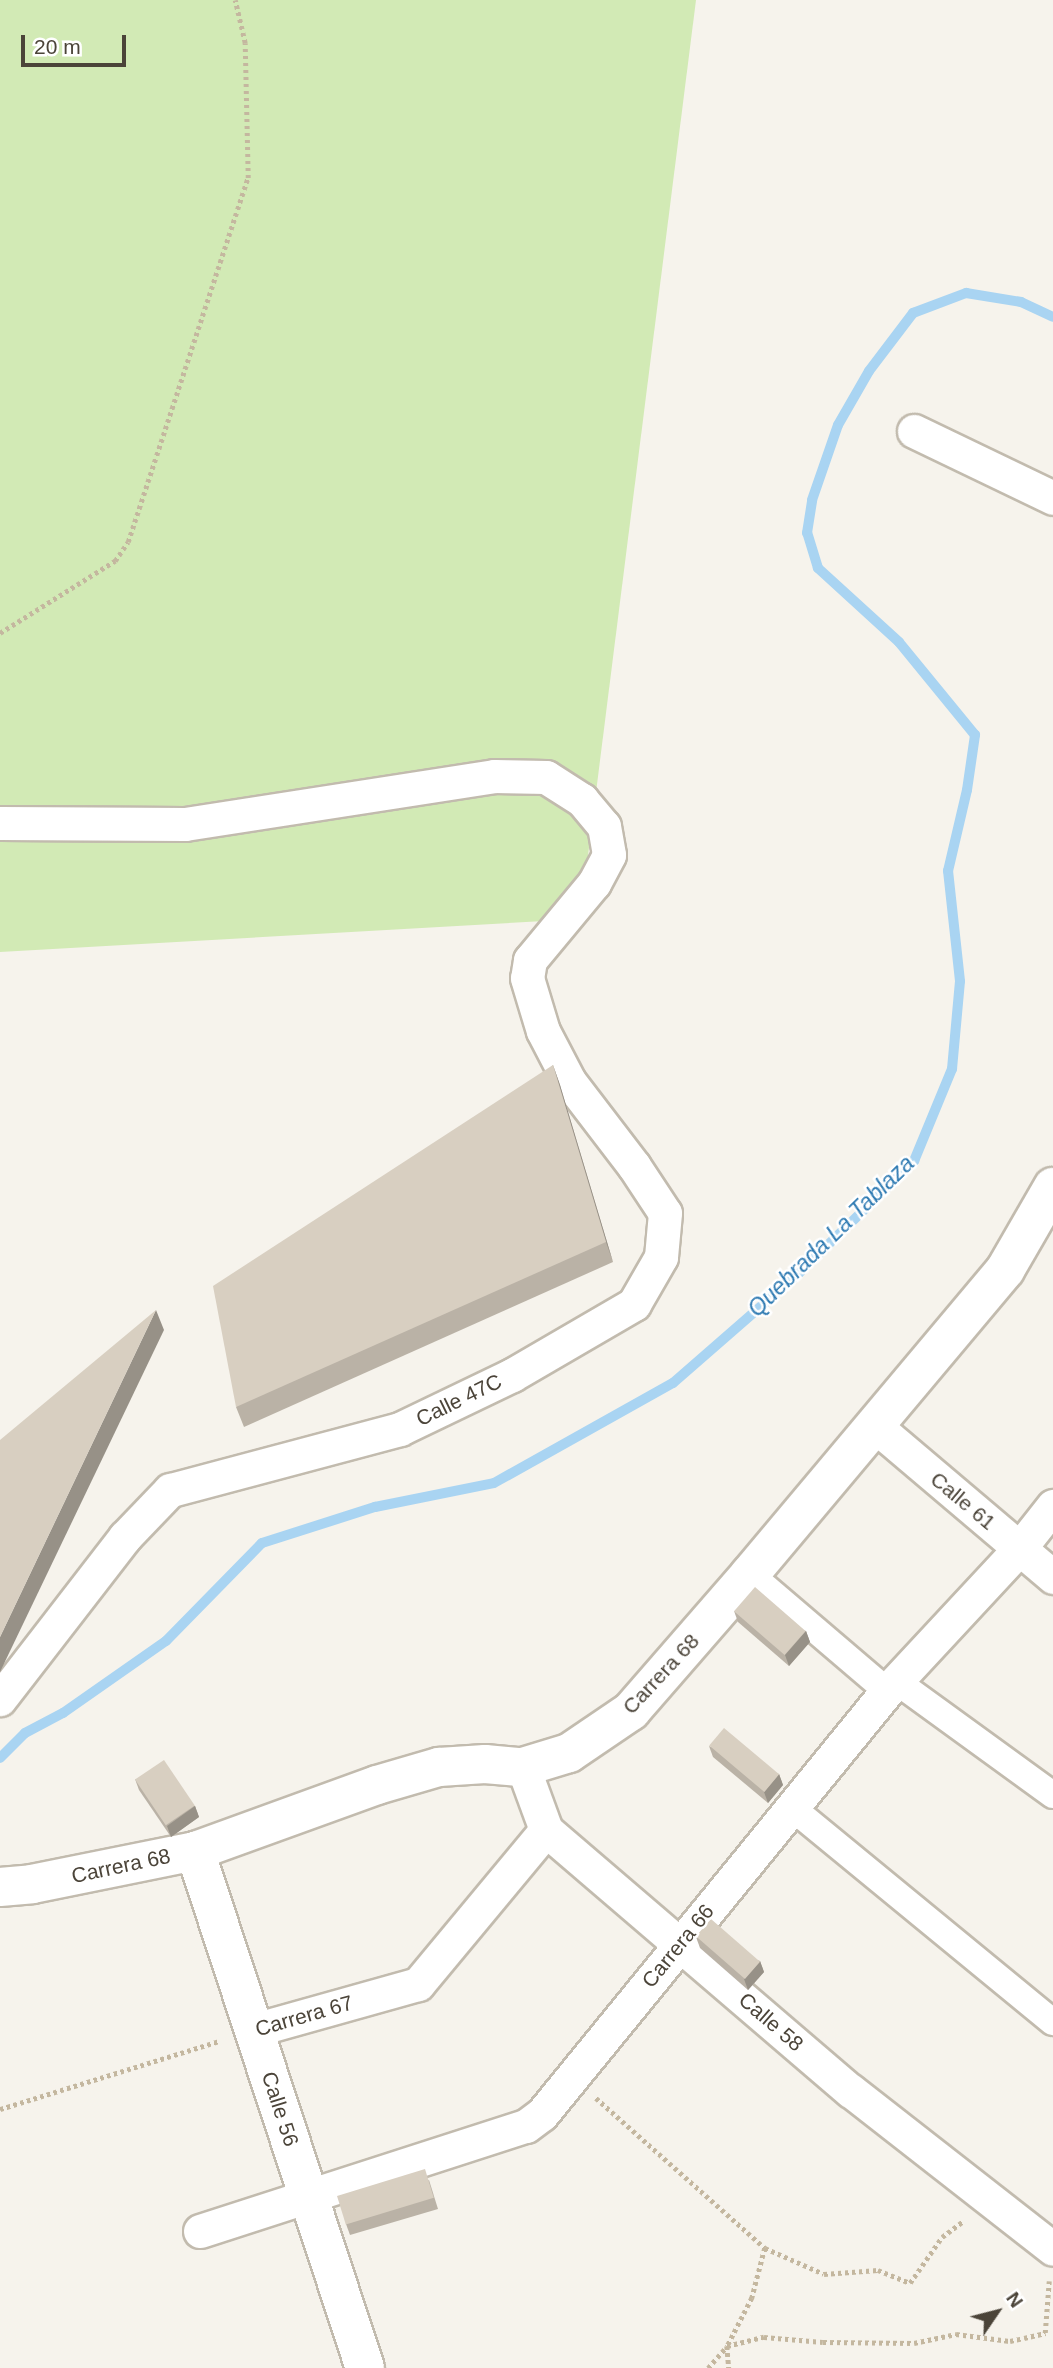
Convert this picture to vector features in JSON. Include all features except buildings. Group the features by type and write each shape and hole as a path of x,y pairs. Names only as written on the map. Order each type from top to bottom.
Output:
{"street":[{"path":"914,431 1053,498"},
{"name":"Calle 47C","path":"0,823 184,824 494,776 546,777 582,800 604,827 609,855 594,883 530,960 527,978 542,1031 569,1081 634,1166 665,1213 661,1257 634,1304 512,1375 400,1429 170,1490 125,1537 0,1699"},
{"name":"Carrera 68","path":"0,1888 195,1851 377,1785 439,1767 485,1764 523,1767 569,1752 631,1711 750,1574 1005,1270 1053,1187"},
{"name":"Calle 61","path":"874,1425 1053,1577"},
{"name":"Carrera 66","path":"200,2231 308,2194 526,2126 542,2114 891,1686 1019,1549 1053,1506"},
{"path":"750,1574 891,1686 1053,1795"},
{"name":"Calle 58","path":"523,1767 547,1830 1051,2261"},
{"path":"791,1807 1053,2022"},
{"name":"Carrera 67","path":"254,2030 418,1983 547,1830"},
{"name":"Calle 56","path":"195,1851 365,2368"}],"path":[{"path":"0,633 115,561 128,542 248,178 245,43 235,0"},
{"name":"Carrera 67","path":"0,2109 254,2030"},
{"path":"572,2077 765,2248 824,2274 878,2270 910,2283 942,2237 966,2220"},
{"path":"708,2368 727,2346 752,2298 765,2248"},
{"path":"727,2346 764,2337 823,2342 915,2343 956,2334 1010,2341 1045,2333 1051,2261"},
{"path":"727,2346 729,2368"}],"green space":[{"path":"0,0 696,0 580,919 0,952"}],"waterway":[{"name":"Quebrada La Tablaza","path":"0,1758 25,1733 63,1713 166,1641 262,1543 375,1507 494,1483 673,1383 799,1273 914,1161 952,1069 960,981 948,871 967,790 975,735 899,642 818,568 807,533 812,500 838,425 869,371 913,313 966,293 1021,302 1053,317"}]}
